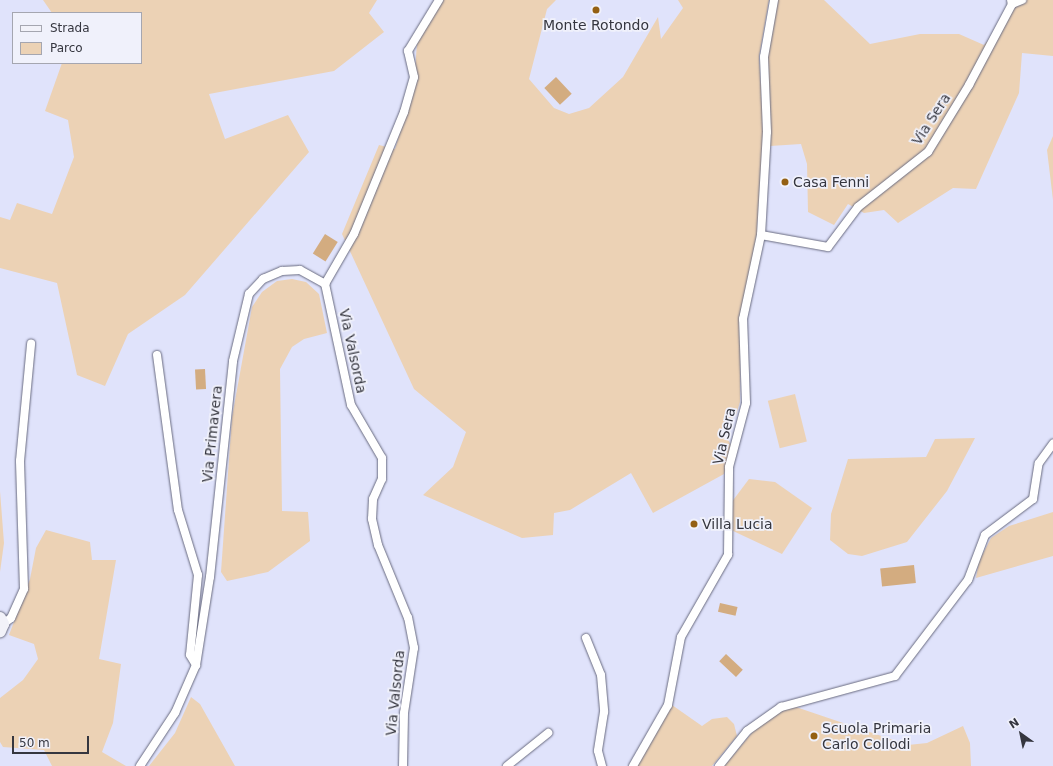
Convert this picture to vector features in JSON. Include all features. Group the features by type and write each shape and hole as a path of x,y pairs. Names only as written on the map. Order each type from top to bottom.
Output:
{"street":[{"path":"325,284 354,234 404,112 414,77 408,51 439,0"},
{"name":"Via Sera","path":"633,766 668,705 681,637 728,555 729,467 746,403 743,319 760,235 767,132 764,57 774,0"},
{"path":"1011,4 1021,4"},
{"name":"Via Sera","path":"760,235 828,248 858,207 928,152 1011,4"},
{"name":"Via Primavera","path":"140,766 175,713 196,664 210,576 233,361 247,300 263,279 282,271 300,270 325,284"},
{"name":"Via Valsorda","path":"325,284 351,405 382,458 382,479 373,499 372,519 378,545 408,618 414,648 404,713 403,766"},
{"path":"1,624 11,618 24,589 20,460 31,344"},
{"path":"157,355 178,510 198,576 190,655 196,664"},
{"path":"719,766 747,731 781,707 895,676 968,580 985,535 1033,499 1039,462 1053,444"},
{"path":"586,638 601,675 604,712 598,752 602,766"},
{"path":"507,766 548,732"}],"green space":[{"path":"43,0 377,0 369,13 384,32 334,71 209,94 225,139 288,115 309,152 185,295 128,334 105,386 77,375 57,283 0,268 0,217 10,220 17,203 52,214 74,157 68,120 45,111 62,64 142,64 142,12 51,12"},
{"path":"442,0 556,0 547,9 529,79 554,108 569,114 589,108 623,77 658,17 661,39 683,8 678,0 769,0 759,57 764,133 757,234 741,319 740,402 736,415 722,428 732,447 724,474 653,513 631,473 570,510 554,513 553,535 522,538 423,495 453,467 466,432 414,389 342,234 379,145 395,149 414,84 417,43"},
{"path":"778,0 824,0 870,44 920,34 959,34 984,45 1015,8 1013,0 1053,0 1053,56 1022,53 1019,93 976,189 953,188 898,223 884,210 864,213 848,204 834,225 808,212 807,164 801,144 770,146 767,57"},
{"path":"1053,136 1053,200 1047,150"},
{"path":"292,279 306,282 319,294 327,333 304,339 292,347 280,369 282,511 308,512 310,541 268,572 227,581 221,572 232,417 252,307 262,292 277,281"},
{"path":"795,394 807,442 780,448 768,401"},
{"path":"975,438 947,491 907,542 862,556 848,554 830,540 831,514 848,459 926,457 935,439"},
{"path":"749,479 775,482 812,508 782,554 731,530 731,503"},
{"path":"0,491 4,543 0,572"},
{"path":"1053,512 1053,556 976,578 979,561 991,538 1009,526"},
{"path":"46,530 90,542 92,560 116,560 99,659 121,664 113,723 102,752 126,766 52,766 44,750 3,747 0,742 0,698 23,680 38,659 34,644 9,635 30,579 36,548"},
{"path":"191,697 200,704 235,766 149,766 175,733"},
{"path":"672,705 702,726 712,719 727,717 734,724 737,736 712,766 636,766"},
{"name":"Scuola Primaria Carlo Collodi","path":"790,705 908,745 927,743 963,726 970,743 971,766 724,766 755,729"}],"shaded area":[{"path":"556,77 572,94 560,105 544,88"},
{"path":"325,234 338,242 326,261 313,254"},
{"path":"205,369 206,389 196,389 195,370"},
{"path":"914,565 916,583 882,586 880,569"},
{"path":"720,603 738,607 736,616 718,612"},
{"path":"726,654 743,670 736,677 719,661"}],"place":[{"name":"Monte Rotondo","path":"596,10"},
{"name":"Casa Fenni","path":"785,182"},
{"name":"Villa Lucia","path":"694,524"},
{"name":"Scuola Primaria Carlo Collodi","path":"814,736"}]}
